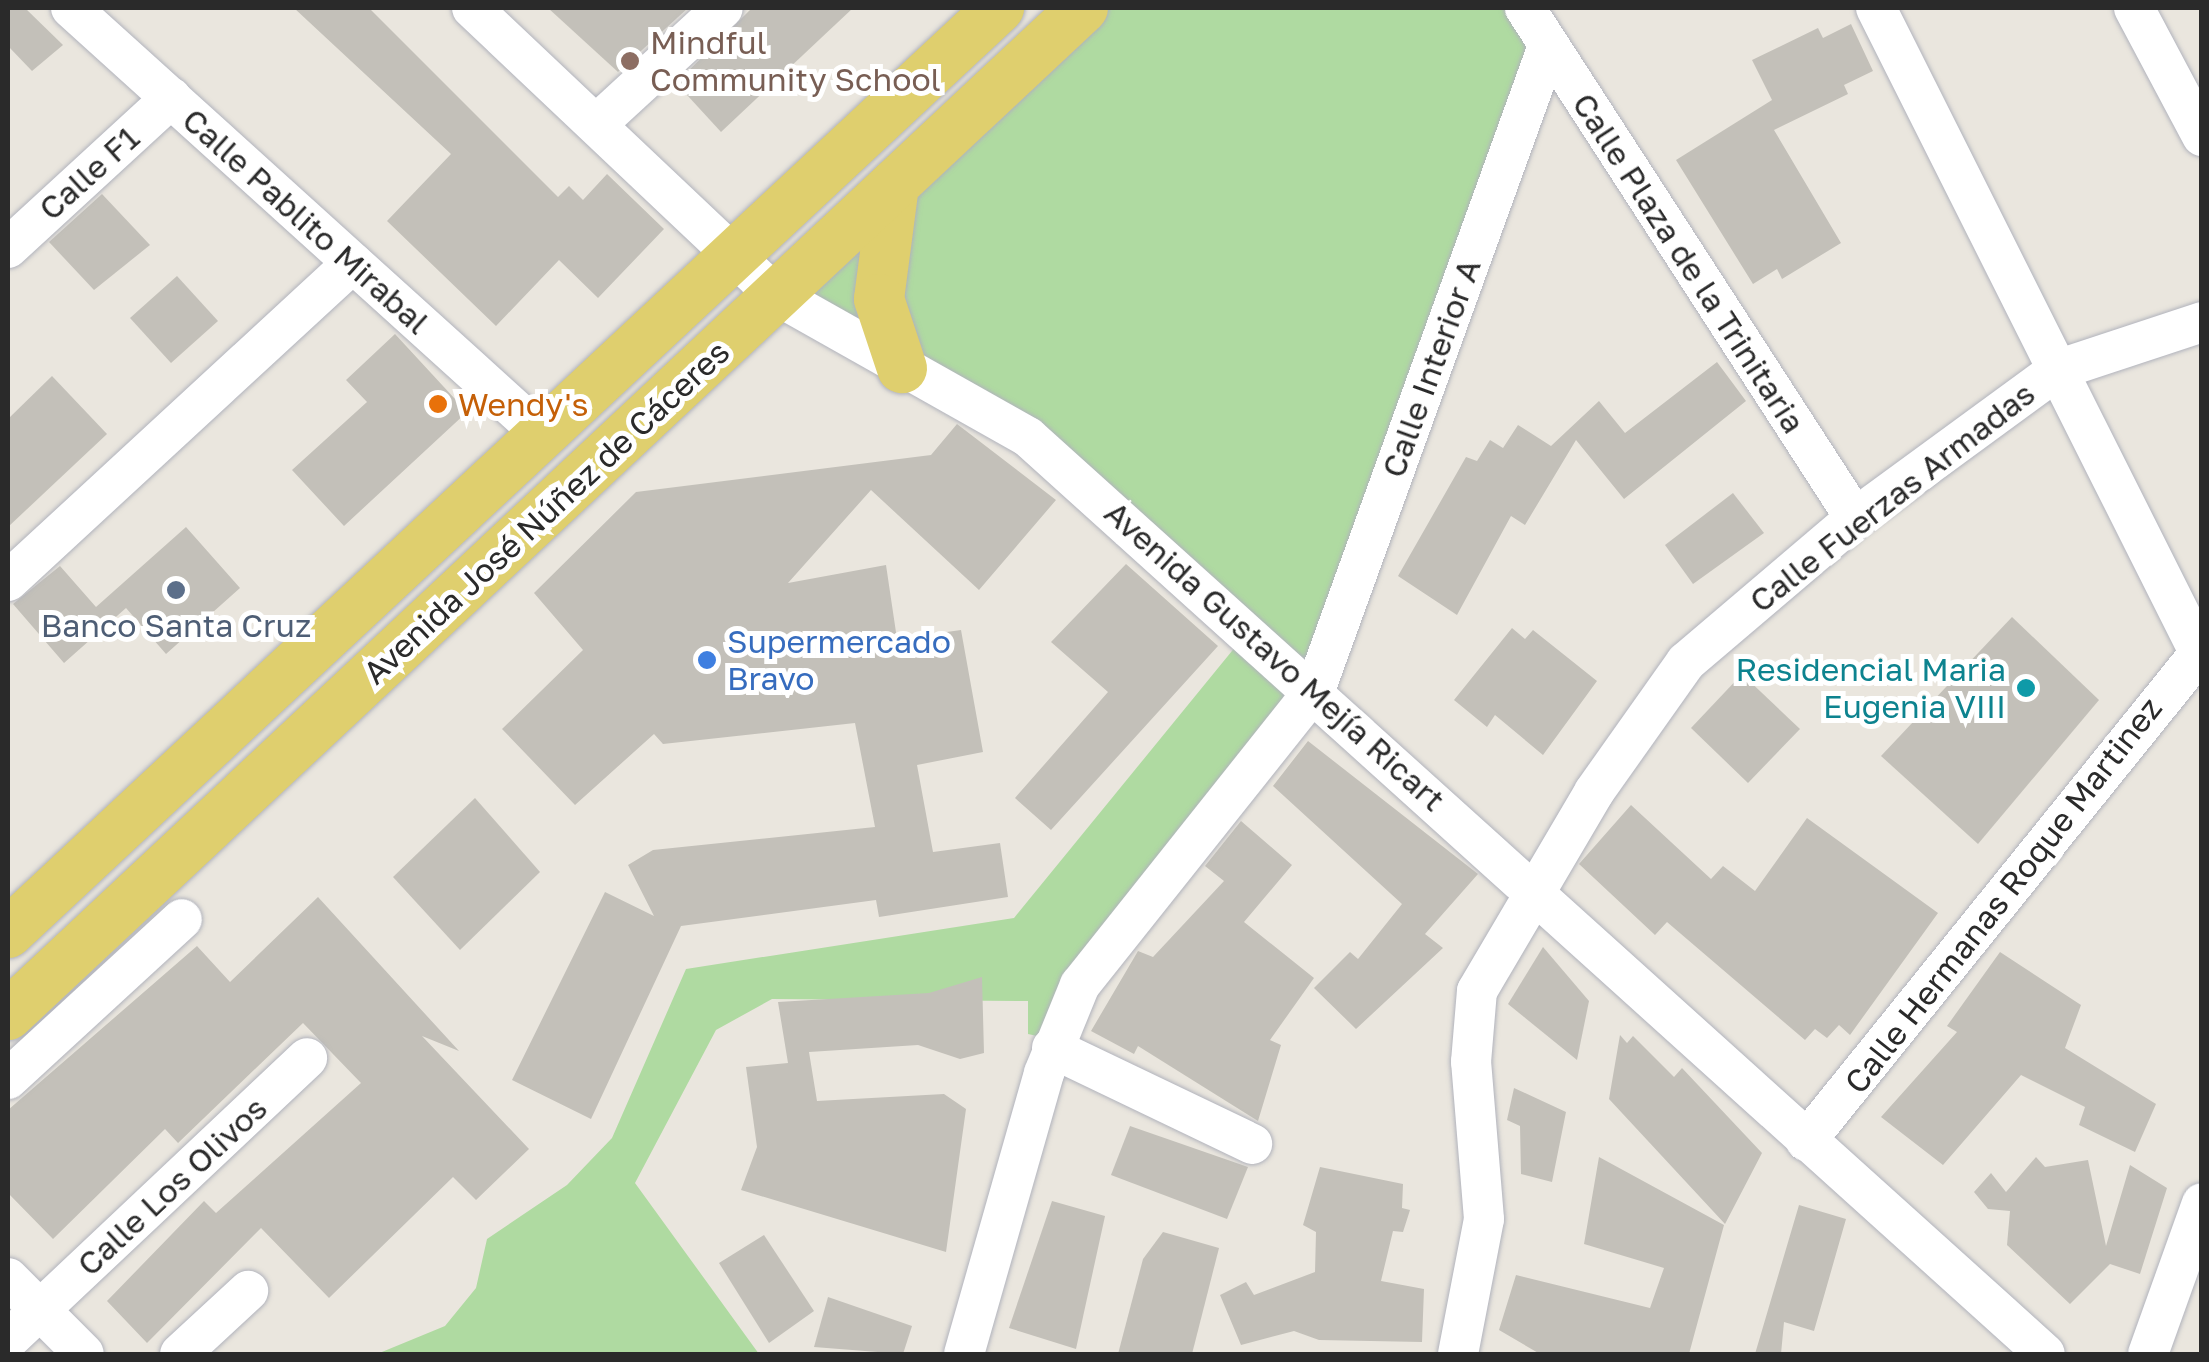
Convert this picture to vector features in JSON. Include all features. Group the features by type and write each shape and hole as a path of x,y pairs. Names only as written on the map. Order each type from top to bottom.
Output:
{"main road":[{"name":"Avenida José Núñez de Cáceres","path":"8,933 999,8"},
{"name":"Avenida José Núñez de Cáceres","path":"8,1015 1083,8"},
{"path":"894,185 878,299 902,368"}],"street":[{"name":"Calle Pablito Mirabal","path":"71,8 542,434"},
{"name":"Avenida Gustavo Mejía Ricart","path":"472,8 738,251 776,295 1028,438 1312,688 1806,1142 2046,1354"},
{"path":"600,122 723,8"},
{"name":"Calle Plaza de la Trinitaria","path":"1524,8 1855,518"},
{"path":"1876,8 2200,653"},
{"path":"2134,8 2202,136"},
{"name":"Calle Interior A","path":"1312,688 1548,46"},
{"name":"Calle F1","path":"8,248 171,98"},
{"path":"8,581 353,263"},
{"name":"Calle Fuerzas Armadas","path":"1458,1354 1484,1219 1472,1062 1477,990 1534,888 1686,662 1855,518 2057,370 2202,322"},
{"name":"Calle Hermanas Roque Martinez","path":"1806,1142 2200,653"},
{"path":"1108,938 1312,688"},
{"path":"964,1354 1052,1048 1080,985 1312,688"},
{"path":"8,1080 182,919"},
{"path":"1052,1048 1252,1144"},
{"name":"Calle Los Olivos","path":"8,1340 308,1058"},
{"path":"2148,1354 2202,1204"},
{"path":"8,1278 37,1313 84,1354"},
{"path":"180,1354 248,1291"}],"green space":[{"path":"1099,8 1521,8 1548,46 1309,685 1055,1040 1028,1034 1028,1001 772,999 716,1030 635,1183 759,1354 377,1354 445,1326 476,1288 487,1239 567,1185 612,1138 686,969 1014,918 1245,635 1028,437 783,300"}],"building":[{"path":"8,8 25,8 63,45 32,71 8,46"},
{"path":"294,8 369,8 558,197 569,186 583,200 607,174 664,229 598,298 559,260 496,326 387,221 451,154"},
{"path":"548,8 688,8 618,72"},
{"path":"752,8 853,8 721,132 676,83"},
{"path":"1851,24 1873,71 1844,85 1848,94 1774,130 1841,243 1782,279 1777,269 1753,284 1676,160 1772,100 1752,60 1818,28 1823,38"},
{"path":"102,194 150,245 94,290 49,242"},
{"path":"177,276 218,321 171,363 130,318"},
{"path":"395,334 467,412 344,526 292,470 367,402 346,380"},
{"path":"1717,362 1746,401 1624,499 1576,440 1525,525 1511,516 1457,615 1398,576 1466,457 1477,461 1490,440 1503,448 1518,425 1551,446 1599,401 1625,433"},
{"path":"52,376 107,434 8,527 8,419"},
{"path":"957,424 1056,500 979,590 871,490 788,583 886,565 897,639 961,630 983,752 917,765 933,852 1000,843 1008,897 879,917 876,900 681,926 591,1119 512,1080 605,892 654,916 628,865 653,850 875,827 855,723 663,744 654,734 575,805 502,729 583,650 534,593 636,492 931,455"},
{"path":"1733,493 1764,533 1693,584 1665,545"},
{"name":"Banco Santa Cruz","path":"186,527 240,588 166,654 126,608 64,663 13,604 60,566 96,607"},
{"path":"1126,564 1218,646 1051,830 1015,798 1108,692 1051,642"},
{"path":"2012,617 2099,700 1978,844 1881,756"},
{"path":"1512,628 1525,639 1533,630 1597,681 1543,755 1495,715 1487,727 1454,700"},
{"path":"1742,674 1800,729 1748,783 1691,728"},
{"path":"1308,741 1478,874 1425,934 1443,948 1356,1029 1314,988 1350,952 1358,959 1402,904 1273,786"},
{"path":"475,798 540,872 460,950 393,877"},
{"path":"1631,805 1711,879 1723,866 1755,891 1807,818 1938,913 1850,1035 1839,1025 1827,1038 1815,1029 1805,1040 1667,922 1655,935 1579,864"},
{"path":"1241,821 1292,865 1244,922 1314,978 1270,1040 1281,1045 1258,1121 1138,1046 1134,1054 1091,1031 1138,951 1153,957 1224,881 1205,866"},
{"path":"318,897 459,1051 422,1036 529,1149 476,1200 453,1177 329,1298 261,1228 147,1343 107,1301 204,1201 216,1213 361,1083 303,1023 178,1143 165,1129 53,1239 8,1193 8,1110 197,946 230,982"},
{"path":"1543,947 1589,1001 1577,1060 1508,1004"},
{"path":"2000,952 2081,1005 2065,1048 2156,1104 2135,1152 2079,1125 2085,1107 2021,1075 1943,1165 1881,1117 1957,1032 1947,1026"},
{"path":"982,977 984,1053 960,1059 918,1045 809,1052 817,1101 944,1094 966,1109 946,1252 741,1190 757,1147 746,1067 788,1063 778,1002 929,993"},
{"path":"1620,1035 1627,1043 1633,1036 1674,1077 1682,1068 1762,1153 1725,1224 1609,1099"},
{"path":"1514,1088 1566,1112 1552,1182 1521,1174 1520,1126 1507,1120"},
{"path":"1130,1126 1248,1167 1227,1219 1111,1175"},
{"path":"1599,1157 1724,1225 1689,1354 1540,1354 1499,1330 1516,1275 1650,1308 1664,1268 1584,1244"},
{"path":"2036,1157 2045,1167 2088,1160 2106,1246 2130,1165 2167,1188 2140,1274 2110,1264 2070,1304 2007,1245 2010,1211 1988,1209 1974,1192 1991,1173 2006,1192"},
{"path":"1320,1167 1403,1184 1402,1208 1410,1210 1403,1232 1393,1231 1381,1281 1424,1289 1422,1342 1319,1340 1294,1331 1241,1345 1220,1295 1246,1282 1254,1295 1315,1272 1316,1232 1303,1225"},
{"path":"1052,1201 1105,1216 1076,1349 1009,1328"},
{"path":"1799,1205 1846,1219 1814,1331 1784,1322 1781,1354 1755,1354"},
{"path":"1163,1232 1219,1248 1192,1354 1118,1354 1143,1259"},
{"path":"764,1235 814,1311 769,1343 719,1263"},
{"path":"828,1297 912,1326 903,1354 814,1347"}],"place":[{"name":"Mindful Community School","path":"630,61"},
{"name":"Wendy's","path":"438,404"},
{"name":"Banco Santa Cruz","path":"176,590"},
{"name":"Supermercado Bravo","path":"707,660"},
{"name":"Residencial Maria Eugenia VIII","path":"2026,688"}]}
